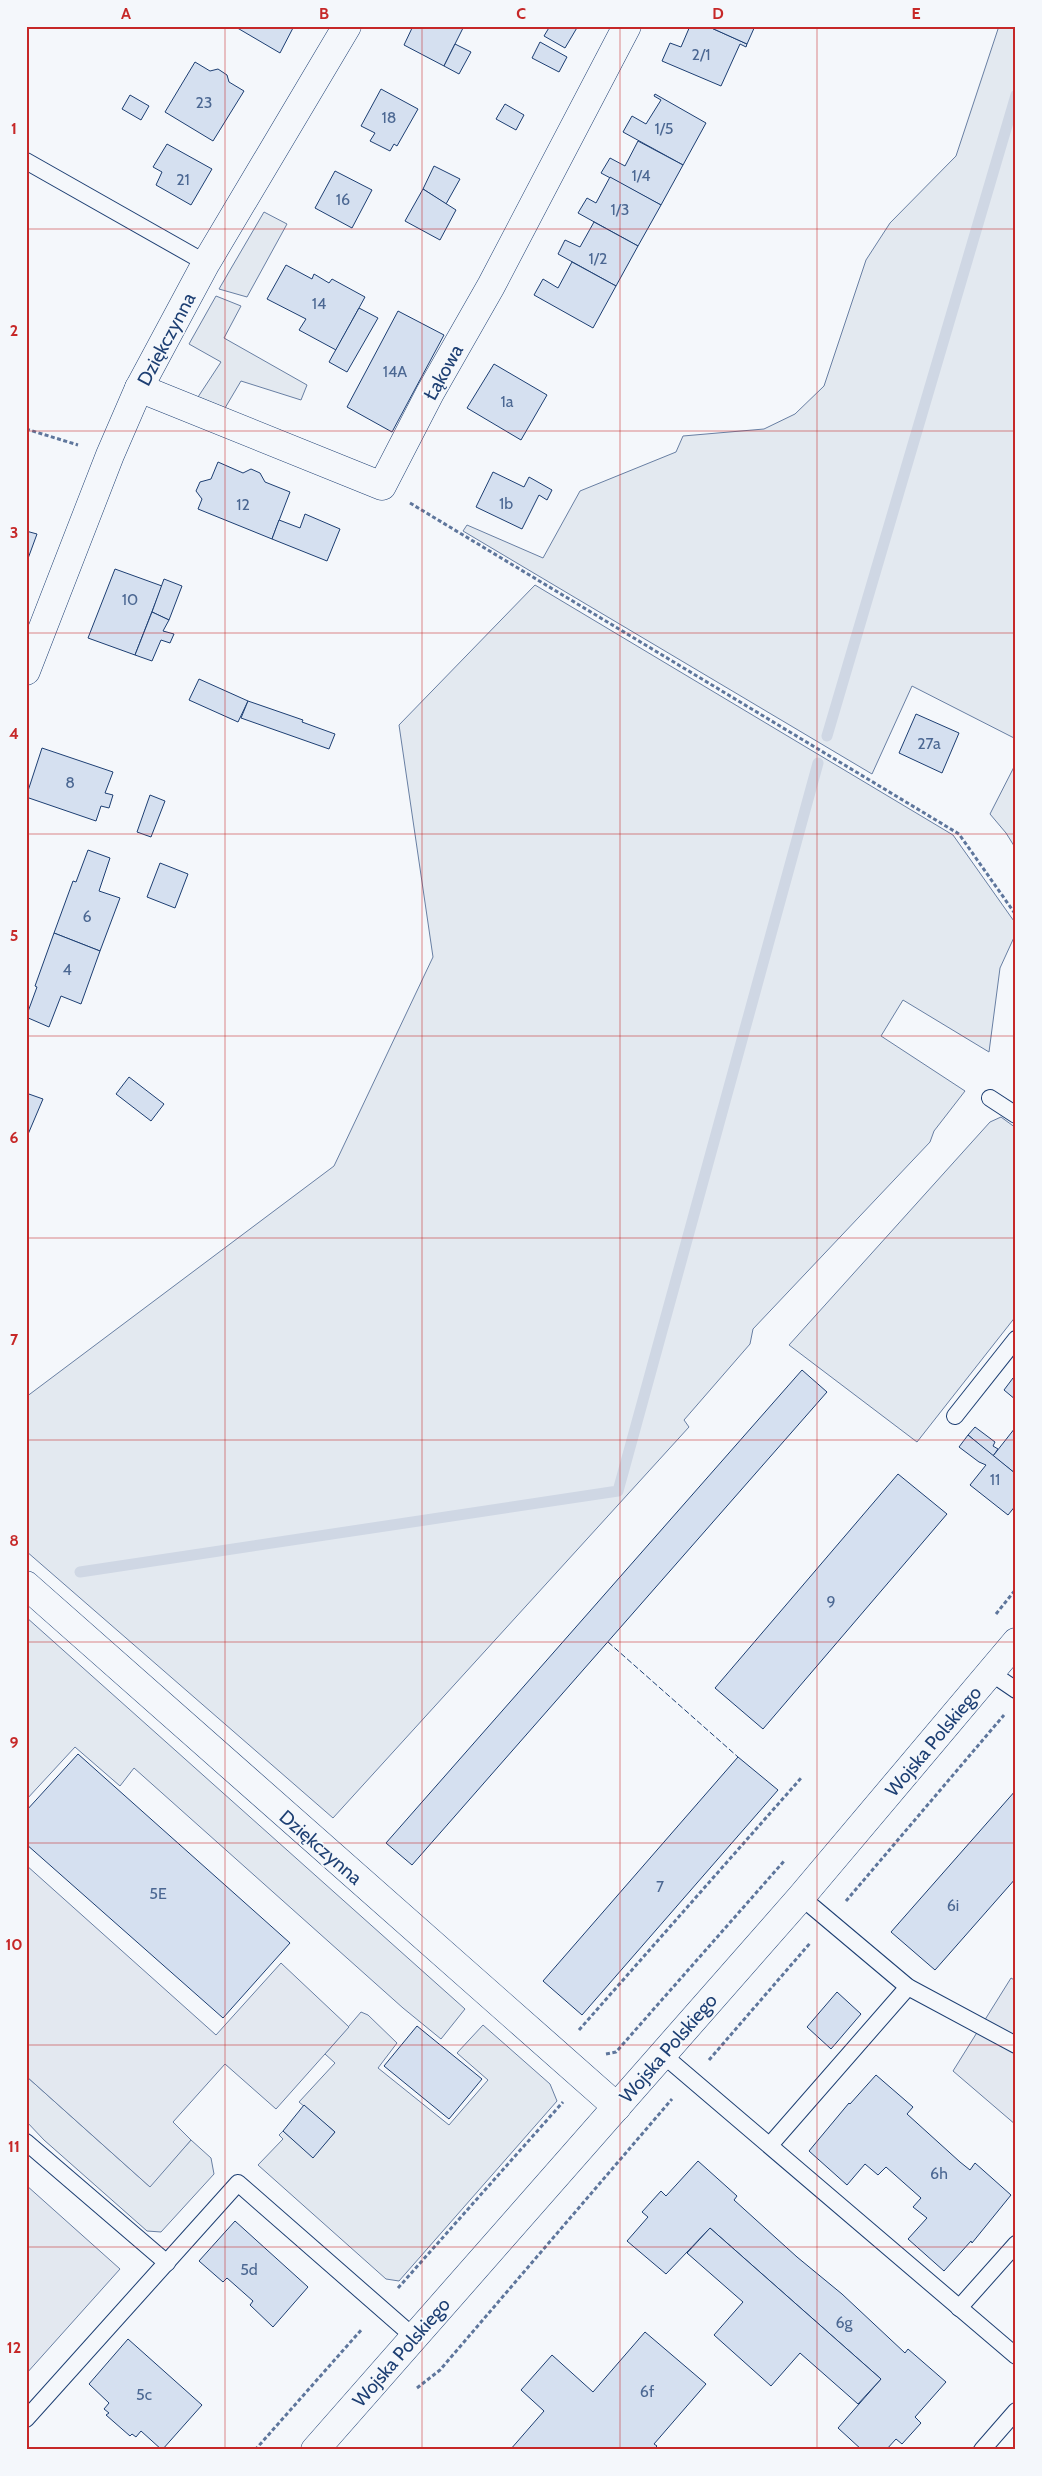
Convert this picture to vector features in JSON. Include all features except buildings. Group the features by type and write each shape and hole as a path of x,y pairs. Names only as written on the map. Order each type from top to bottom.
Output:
{"street":[{"name":"Dziękczynna","path":"26,672 110,454 139,388 206,264 347,26"},
{"name":"Łąkowa","path":"382,486 430,393 492,286 627,26"},
{"path":"139,388 382,486"},
{"name":"Dziękczynna","path":"26,1585 617,2107"},
{"name":"Wojska Polskiego","path":"315,2450 801,1897 1016,1642"}],"lane":[{"path":"26,162 206,264"},
{"path":"990,1098 1016,1115"},
{"path":"955,1416 1016,1339"},
{"path":"991,1672 1016,1690"},
{"path":"801,1897 908,1988 1016,2045"},
{"path":"770,2144 908,1988"},
{"path":"662,2054 770,2144 1016,2356"},
{"path":"26,2142 167,2263"},
{"path":"26,2419 238,2183 414,2337"},
{"path":"959,2308 1016,2244"},
{"path":"982,2450 1016,2412"}],"path":[{"path":"26,429 110,454"},
{"path":"382,486 959,834 1016,915"},
{"path":"992,1618 1016,1589"},
{"path":"577,2031 802,1777"},
{"path":"605,2054 616,2052 788,1858"},
{"path":"255,2450 566,2098"}],"shaded area":[{"path":"999,26 1016,26 1016,739 912,686 872,774 463,531 467,525 543,558 580,491 676,452 683,436 764,429 795,414 824,386 866,260 890,223 956,156"},
{"path":"264,212 287,224 247,297 219,289"},
{"path":"216,296 241,306 224,338 307,385 301,400 241,381 225,408 198,397 221,362 189,344"},
{"path":"535,585 953,835 1016,924 1016,933 1000,968 989,1052 903,1000 881,1036 965,1091 934,1131 930,1142 753,1329 750,1344 684,1420 689,1427 333,1818 26,1551 26,1397 334,1166 433,957 399,725"},
{"path":"1016,763 1016,849 1006,833 990,814"},
{"path":"1001,1117 1016,1128 1016,1316 917,1442 789,1345 990,1122"},
{"path":"26,1617 465,2009 441,2039 403,2008 134,1768 120,1786 75,1747 26,1800"},
{"path":"26,1865 216,2035 281,1963 349,2027 276,2109 225,2064 173,2122 191,2140 150,2187 26,2076"},
{"path":"1011,1978 1016,1981 1016,2125 953,2071"},
{"path":"361,2012 368,2015 397,2043 378,2068 449,2125 488,2080 457,2053 483,2025 550,2084 557,2101 399,2281 386,2279 258,2165 283,2139 279,2135 283,2131 313,2157 335,2132 299,2102 335,2063 325,2054"},
{"path":"26,2076 149,2186 191,2140 211,2158 214,2174 161,2232 147,2231 44,2140 26,2121"},
{"path":"26,2185 120,2269 26,2374"}],"waterway":[{"path":"827,736 1016,95"},
{"path":"80,1572 618,1491 818,763"}],"fence":[{"path":"608,1642 738,1757"}]}
